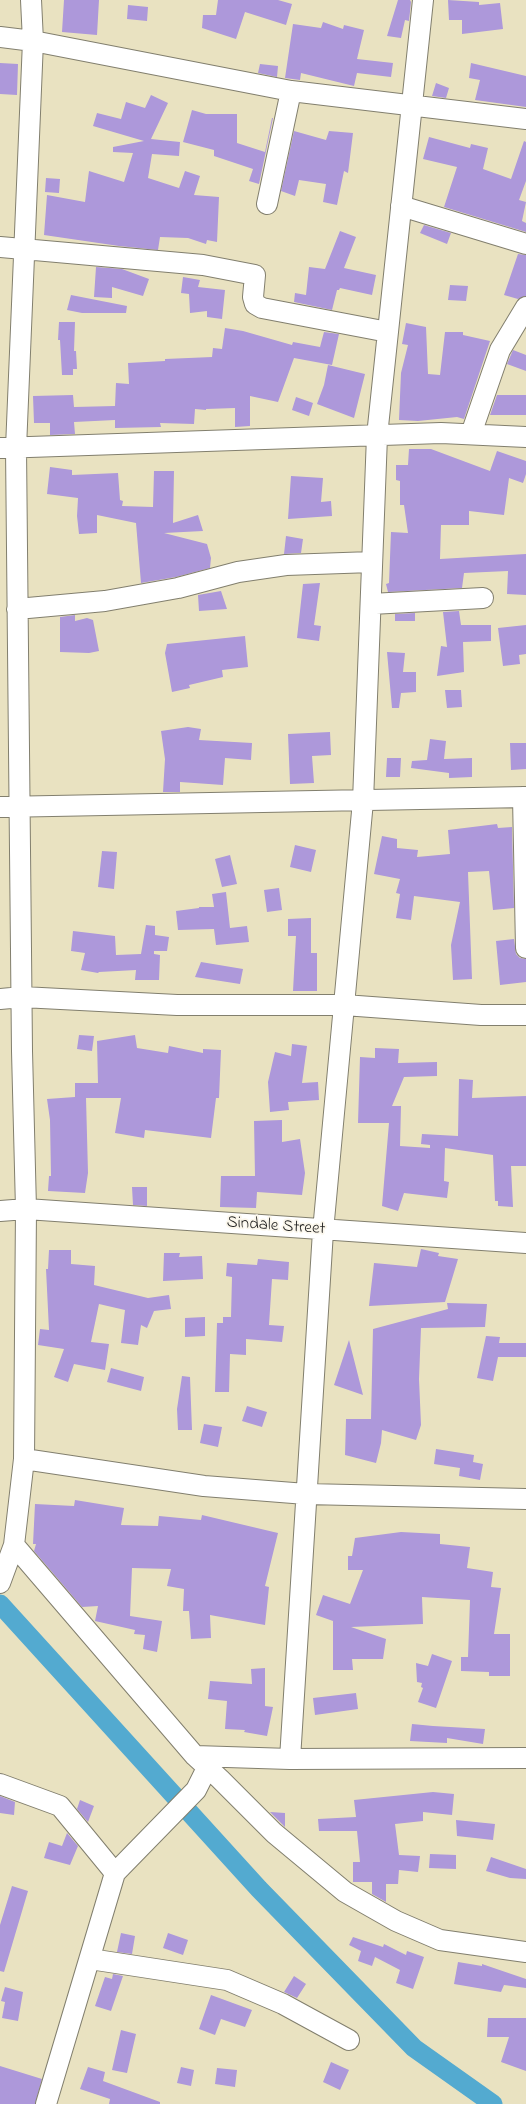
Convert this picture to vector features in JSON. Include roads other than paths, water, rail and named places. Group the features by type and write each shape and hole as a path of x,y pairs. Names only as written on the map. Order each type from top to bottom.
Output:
{"street":[{"path":"1,1580 14,1545 24,1459 26,1209 17,609 8,448 23,248 33,41 31,0"},
{"path":"290,1760 323,1231 363,801 377,436 423,0"},
{"path":"0,37 33,41 291,91 526,119"},
{"path":"267,204 291,91"},
{"path":"401,206 526,244"},
{"path":"0,247 202,265 255,275 253,297 255,304 262,308 388,332"},
{"path":"471,434 500,350 526,307"},
{"path":"8,448 441,433 526,437"},
{"path":"17,609 105,601 178,588 238,572 286,565 372,562"},
{"path":"371,604 483,598"},
{"path":"0,807 525,797 526,948"},
{"path":"0,999 22,997 177,1005 344,1004 482,1015 526,1015"},
{"name":"Sindale Street","path":"0,1211 26,1209 323,1231 526,1243"},
{"path":"24,1459 204,1486 306,1494 526,1499"},
{"path":"14,1545 201,1762 274,1833 345,1892 396,1921 440,1940 526,1952"},
{"path":"201,1762 526,1758"},
{"path":"46,2104 115,1873 196,1790 201,1762"},
{"path":"0,1784 60,1806 115,1873"},
{"path":"90,1959 227,1980 283,2004 349,2040"}],"waterway":[{"path":"0,1604 259,1889 414,2048 493,2104"}]}
